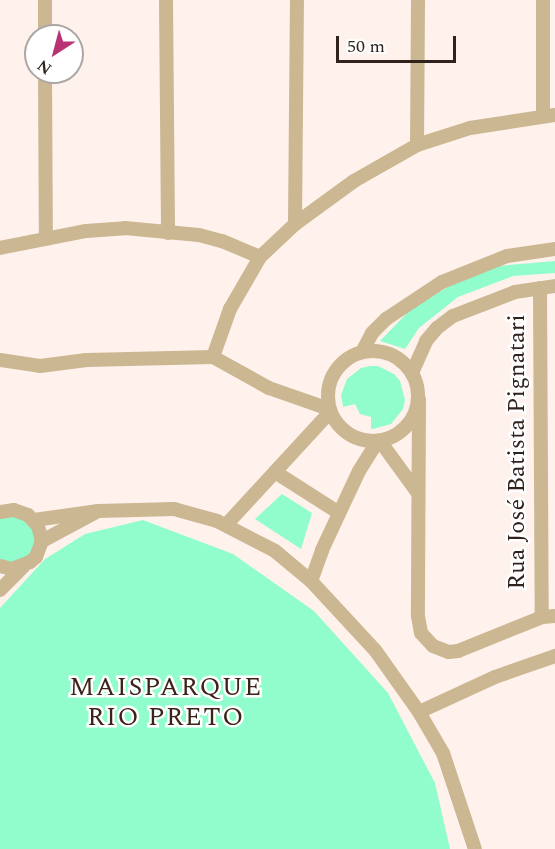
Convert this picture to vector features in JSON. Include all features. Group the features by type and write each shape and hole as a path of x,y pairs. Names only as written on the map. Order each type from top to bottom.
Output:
{"street":[{"path":"45,0 45,24"},
{"path":"166,0 168,233"},
{"path":"295,224 297,0"},
{"path":"417,145 418,0"},
{"path":"213,357 230,309 260,257 295,224 354,181 417,145 470,128 549,115 543,0"},
{"path":"45,84 46,238"},
{"path":"0,248 46,238 125,228 199,235 222,241 260,257"},
{"path":"362,352 372,333 386,319 442,282 507,255 555,249"},
{"path":"412,373 426,341 437,328 453,316 507,295 555,286"},
{"name":"Rua José Batista Pignatari","path":"540,288 548,616"},
{"path":"226,525 275,472 326,406 328,387 337,368 352,356 362,352 385,353 396,357 412,373 418,399 418,624 421,633 433,646 449,652 458,651 548,616"},
{"path":"0,360 40,366 87,360 213,357 269,388 326,406 334,421 348,435 357,439 378,442 404,431 414,416 418,399"},
{"path":"378,442 417,492"},
{"path":"311,581 359,471 378,442"},
{"path":"275,472 339,513"},
{"path":"34,519 98,511 174,509 226,525 276,551 311,581 375,650 419,712 443,753 475,849"},
{"path":"0,512 22,511 34,519 42,541"},
{"path":"0,590 36,556 42,541 98,511"},
{"path":"0,566 12,569 23,567"},
{"path":"419,712 495,677 554,658"}],"green space":[{"path":"555,261 555,273 513,276 458,297 419,328 405,349 380,341 411,309 453,284 498,266"},
{"path":"378,366 394,374 400,381 405,400 403,409 391,424 373,429 371,429 371,417 360,414 355,404 343,407 341,395 347,379 361,368"},
{"path":"282,494 312,513 301,549 255,519"},
{"path":"20,516 33,526 36,542 29,556 14,563 0,560 0,518"},
{"path":"143,520 233,554 314,611 388,693 435,783 450,849 0,849 0,608 45,559 85,534"}],"district":[{"name":"MAISPARQUE RIO PRETO","path":"166,703"}]}
